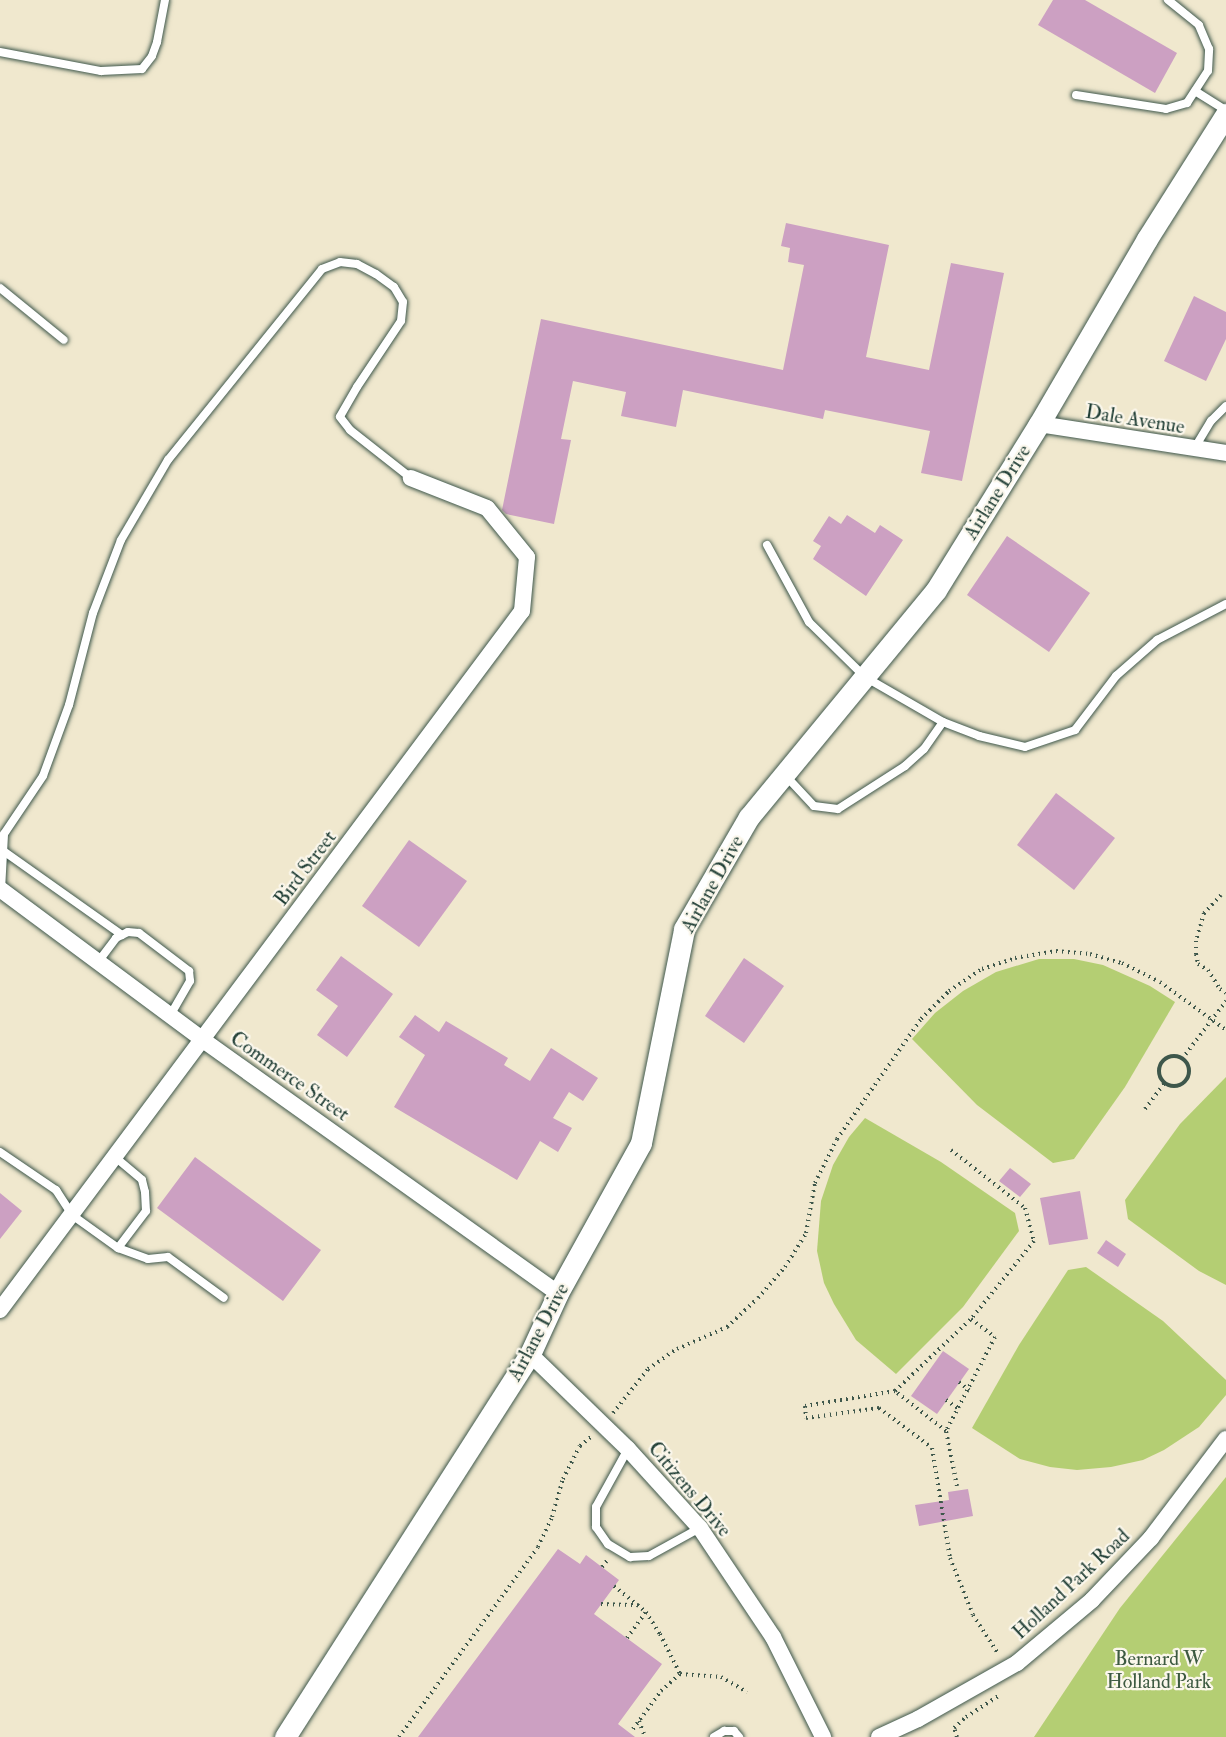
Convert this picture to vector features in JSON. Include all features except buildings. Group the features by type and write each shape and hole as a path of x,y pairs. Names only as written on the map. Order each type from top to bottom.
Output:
{"street":[{"name":"Airlane Drive","path":"285,1737 530,1354 558,1293 641,1143 684,929 749,817 936,590 1039,424 1147,239 1226,112"},
{"name":"Dale Avenue","path":"1039,424 1226,453"},
{"name":"Bird Street","path":"0,1310 522,611 527,557 487,508 411,478"},
{"name":"Commerce Street","path":"0,890 203,1040 558,1293"},
{"name":"Citizens Drive","path":"530,1354 628,1449 700,1528 773,1637 823,1737"},
{"name":"Holland Park Road","path":"879,1737 918,1719 1017,1663 1092,1600 1151,1538 1226,1439"}],"lane":[{"path":"0,52 101,71 142,69 152,56 157,42 165,0"},
{"path":"1076,95 1166,109 1187,103 1208,71 1209,49 1199,25 1168,0"},
{"path":"1195,91 1226,112"},
{"path":"0,890 4,834 43,776 69,705 93,613 121,540 168,460 322,268 340,262 357,264 394,287 403,302 401,321 340,417 350,430 411,478"},
{"path":"0,288 64,340"},
{"path":"1194,449 1211,421 1226,406"},
{"path":"767,545 809,622 865,677 943,722 979,736 1025,747 1076,730 1116,676 1158,640 1226,604"},
{"path":"785,774 814,806 838,809 905,766 924,749 943,722"},
{"path":"2,850 122,935"},
{"path":"98,962 116,938 128,932 139,933 189,971 190,981 170,1015"},
{"path":"0,1152 56,1190 72,1215 118,1248 148,1259 168,1257 224,1298"},
{"path":"115,1157 142,1180 146,1211 118,1248"},
{"path":"628,1449 596,1507 597,1527 608,1545 630,1557 649,1556 700,1528"},
{"path":"714,1737 724,1731 734,1731 739,1737"}],"path":[{"path":"1221,895 1212,903 1200,924 1196,954 1198,964 1208,970 1220,989 1226,993"},
{"path":"399,1737 538,1547 552,1517 563,1479 580,1446 604,1425 648,1369 677,1349 727,1326 758,1298 785,1267 806,1233 815,1183 837,1139 921,1019 949,991 982,969 1015,958 1056,951 1090,954 1122,963 1160,982 1226,1030"},
{"path":"1182,1059 1226,1001"},
{"path":"1171,1056 1182,1059 1189,1068 1184,1081 1176,1085 1165,1082 1159,1071 1162,1062 1171,1056"},
{"path":"1144,1109 1165,1082"},
{"path":"951,1150 1025,1208 1034,1240 971,1319 895,1391 804,1406 806,1418 879,1408 932,1448 950,1558 973,1615 997,1652"},
{"path":"946,1431 995,1337 971,1319"},
{"path":"959,1382 969,1390"},
{"path":"895,1391 946,1431 957,1486"},
{"path":"946,1400 959,1409"},
{"path":"614,1586 646,1612 680,1674"},
{"path":"601,1604 639,1605"},
{"path":"627,1638 646,1612"},
{"path":"633,1729 662,1691 680,1674 721,1677 747,1692"},
{"path":"957,1737 954,1728 966,1717 1004,1693"},
{"path":"639,1721 645,1737"}],"green space":[{"path":"1039,959 1074,959 1103,965 1150,986 1175,1002 1125,1087 1074,1159 1053,1163 977,1105 912,1039 935,1013 963,991 996,972"},
{"path":"1226,1077 1226,1285 1199,1271 1128,1219 1125,1200 1180,1124"},
{"path":"865,1118 941,1162 1015,1213 1019,1231 963,1307 896,1374 856,1340 824,1283 817,1251 821,1201 833,1165 849,1137"},
{"path":"1086,1267 1163,1321 1226,1380 1226,1395 1199,1427 1164,1450 1143,1460 1111,1467 1077,1470 1050,1467 1020,1459 972,1428 1019,1345 1068,1270"},
{"name":"Bernard W Holland Park","path":"1226,1477 1226,1737 1034,1737 1120,1608"}]}
